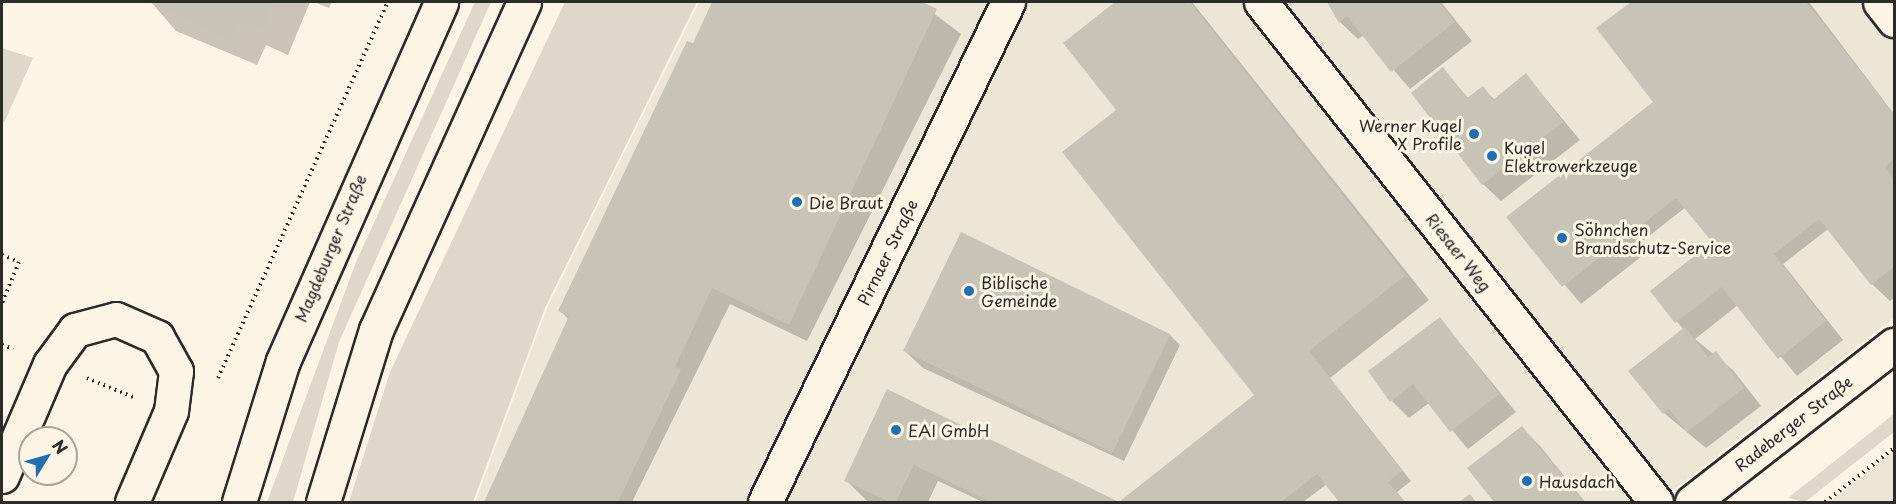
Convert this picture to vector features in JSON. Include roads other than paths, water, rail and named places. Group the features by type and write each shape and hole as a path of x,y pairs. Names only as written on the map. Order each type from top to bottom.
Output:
{"street":[{"name":"Magdeburger Straße","path":"238,502 283,361 441,2"},
{"path":"323,502 376,330 524,2"},
{"name":"Pirnaer Straße","path":"765,502 1008,2"},
{"name":"Riesaer Weg","path":"1261,2 1656,502"},
{"path":"1880,2 1894,20"},
{"path":"2,476 50,364 75,330 116,319 156,337 176,371 171,411 132,502"},
{"name":"Radeberger Straße","path":"1692,502 1894,345"}],"place":[{"name":"Werner Kugel X Profile","path":"1474,134"},
{"name":"Kugel Elektrowerkzeuge","path":"1492,156"},
{"name":"Die Braut","path":"797,202"},
{"name":"Söhnchen Brandschutz-Service","path":"1562,238"},
{"name":"Biblische Gemeinde","path":"969,291"},
{"name":"EAI GmbH","path":"896,430"},
{"name":"Hausdach","path":"1527,481"}]}
